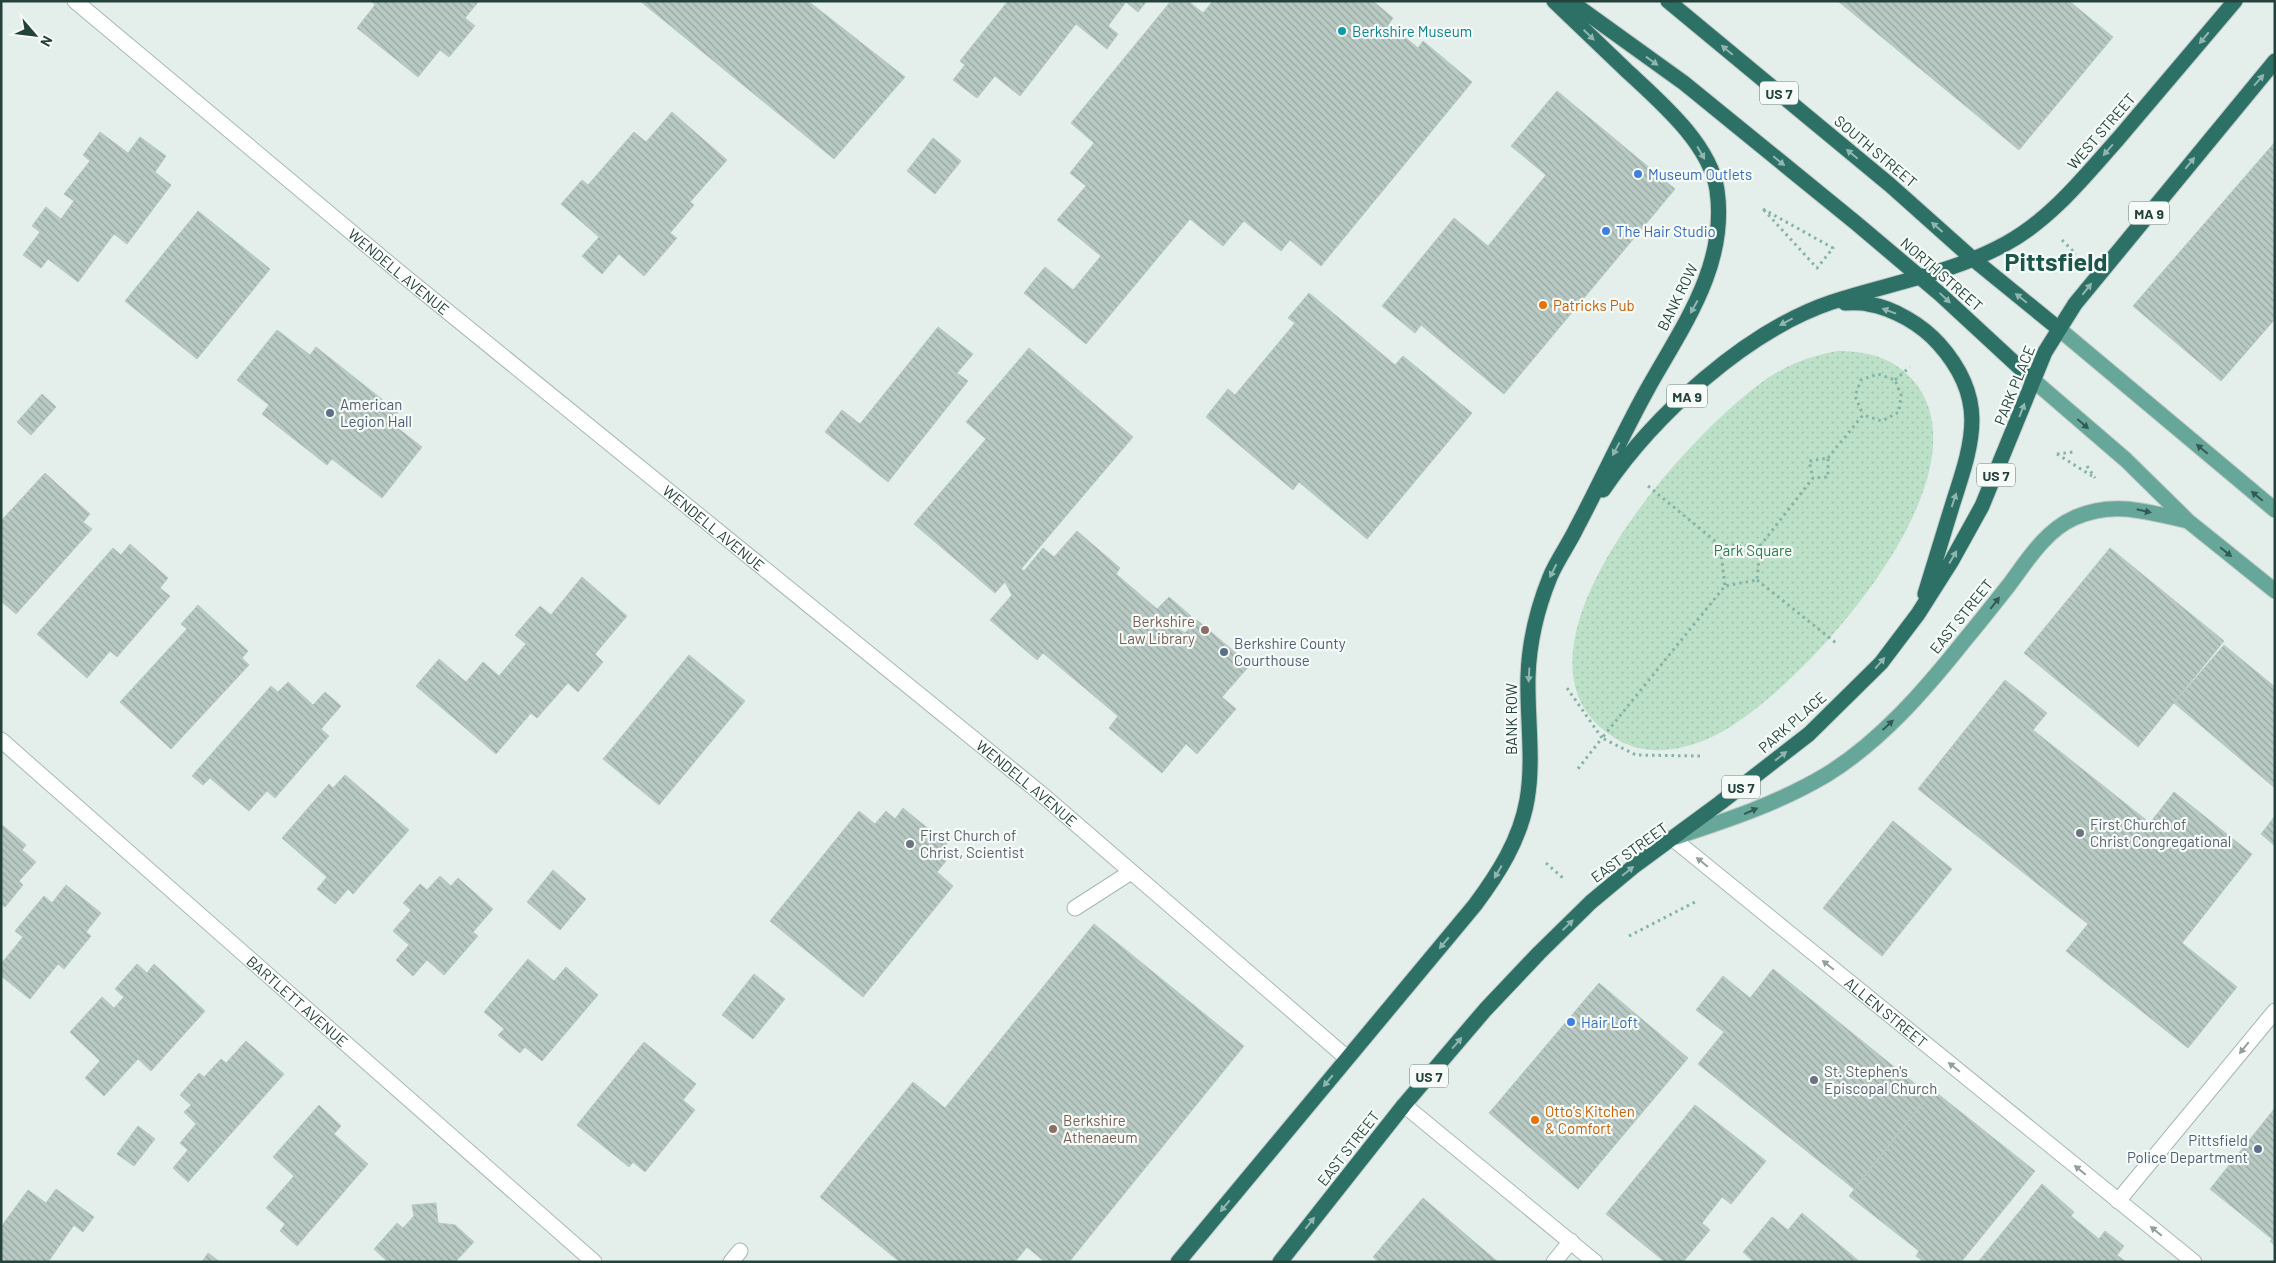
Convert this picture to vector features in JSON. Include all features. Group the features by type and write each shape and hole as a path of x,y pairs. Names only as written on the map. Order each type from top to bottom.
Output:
{"highway":[{"name":"BANK ROW","path":"1347,1058 1498,875 1516,837 1527,800 1528,676 1533,626 1551,575 1646,392 1698,301 1713,261 1718,236 1717,190 1710,168 1696,145 1681,124 1554,1"},
{"name":"NORTH STREET","path":"1570,1 1684,83 1921,277 2033,380"},
{"name":"SOUTH STREET","path":"1668,1 1890,186 1973,259 2059,329"},
{"name":"WEST STREET","path":"1973,259 2008,243 2036,224 2069,194 2236,1"},
{"name":"MA 9","path":"2059,329 2094,280 2275,62"},
{"name":"BANK ROW","path":"1577,528 1610,480 1658,422 1710,375 1770,330 1799,315 1831,303 1921,277 1973,259"},
{"name":"BANK ROW","path":"1831,303 1868,304 1896,314 1928,332 1952,359 1969,393"},
{"name":"PARK PLACE","path":"1672,838 1809,734 1881,663 1918,614 1951,562 1982,506 2045,352 2059,329"},
{"name":"PARK PLACE","path":"1918,614 1970,451 1973,417 1969,393"},
{"name":"EAST STREET","path":"1280,1262 1404,1105 1485,1010 1591,902 1672,838"},
{"path":"1178,1262 1347,1058"}],"main road":[{"path":"2059,329 2275,510"},
{"name":"NORTH STREET","path":"2033,380 2126,460 2188,521 2275,591"},
{"name":"EAST STREET","path":"1672,838 1742,815 1788,795 1827,774 1872,740 1920,692 1963,643 2039,545 2057,528 2073,518 2100,509 2118,507 2133,508 2188,521"}],"street":[{"name":"WENDELL AVENUE","path":"75,1 399,272 1039,792 1347,1058"},
{"name":"BARTLETT AVENUE","path":"1,740 594,1262"},
{"name":"ALLEN STREET","path":"1672,838 2194,1262"},
{"path":"1074,908 1132,872"},
{"path":"2118,1201 2275,1011"},
{"path":"1404,1105 1595,1262"},
{"path":"1554,1262 1571,1241"}],"path":[{"path":"1763,209 1833,248 1817,268 1763,209"},
{"path":"2062,240 2076,254"},
{"path":"1895,380 1910,366"},
{"path":"1878,374 1895,380 1902,395 1899,412 1882,421 1862,415 1855,396 1861,380 1878,374"},
{"path":"1757,580 1760,546 1813,478 1828,477 1828,458 1862,415"},
{"path":"2077,451 2057,454 2094,478"},
{"path":"1813,478 1809,461 1828,458"},
{"path":"1648,486 1720,545 1760,546"},
{"path":"1720,545 1724,586"},
{"path":"1577,770 1724,586 1757,580 1836,643"},
{"path":"1567,688 1602,738 1636,755 1700,756"},
{"path":"1546,863 1564,878"},
{"path":"1629,936 1695,902"}],"green space":[{"name":"Park Square","path":"1838,351 1862,353 1884,359 1903,370 1919,388 1933,429 1928,476 1908,527 1877,579 1839,627 1798,671 1759,706 1725,730 1687,746 1674,749 1646,749 1620,741 1582,705 1572,658 1585,604 1613,547 1652,492 1696,441 1739,401 1774,374 1789,366"}],"building":[{"path":"371,1 479,1 465,18 475,26 449,57 440,50 418,77 357,28 375,5"},
{"path":"640,1 808,1 905,77 834,159"},
{"path":"1008,1 1147,1 1138,12 1126,2 1108,26 1118,34 1107,49 1076,24 1020,96 995,76 977,98 953,80 965,65 960,61"},
{"path":"1171,1 1188,1 1203,13 1213,1 1373,1 1393,18 1389,24 1418,48 1423,41 1472,82 1321,266 1290,240 1281,251 1244,221 1223,246 1190,219 1086,344 1024,293 1045,267 1073,290 1101,256 1057,220 1086,186 1070,173 1094,143 1071,123"},
{"path":"1838,1 2069,1 2113,37 2019,150"},
{"path":"1557,91 1675,189 1504,394 1421,325 1415,333 1382,306 1454,218 1488,246 1546,175 1511,146"},
{"path":"672,112 727,160 690,202 694,205 670,233 677,238 644,276 619,254 602,274 582,256 599,237 561,204 582,180 588,185 634,132 646,142"},
{"path":"100,132 128,153 140,137 166,156 155,172 171,185 127,244 114,234 78,282 48,259 41,268 23,255 40,232 32,226 46,207 61,219 74,201 64,194 90,161 83,155"},
{"path":"933,138 961,161 935,194 907,171"},
{"path":"2275,142 2275,319 2221,381 2133,306"},
{"path":"198,211 270,269 197,359 125,301"},
{"path":"1309,293 1395,365 1403,356 1472,413 1367,539 1299,482 1293,490 1206,417 1228,389 1235,395 1295,323 1288,318"},
{"path":"938,327 973,354 957,373 968,381 888,482 825,432 842,410 860,424"},
{"name":"American Legion Hall","path":"277,330 310,355 316,347 398,412 394,417 403,424 399,429 422,447 382,498 332,459 327,465 262,414 269,405 237,380"},
{"path":"1029,348 1133,437 1021,569 1024,571 1043,548 1054,557 1077,531 1120,568 1116,574 1157,609 1169,597 1191,616 1179,629 1185,633 1197,620 1250,665 1222,697 1236,709 1197,754 1186,744 1162,773 1109,728 1118,716 1043,653 1037,660 990,620 1012,595 1005,582 995,593 914,524 986,439 966,422"},
{"path":"42,394 56,407 31,435 17,422"},
{"path":"45,473 90,514 83,522 92,529 16,614 1,601 1,521"},
{"path":"130,544 168,578 160,588 170,596 117,657 110,651 87,678 37,634 113,548 121,555"},
{"path":"2110,548 2224,641 2138,747 2024,653"},
{"path":"582,577 627,616 595,654 603,662 578,692 568,683 537,718 531,713 496,754 416,686 439,659 466,682 483,662 499,676 526,644 515,635 540,606 551,615"},
{"path":"198,605 248,651 242,658 249,665 171,749 120,702 187,629 181,624"},
{"path":"2224,645 2275,687 2275,788 2174,703"},
{"path":"689,655 745,701 659,805 603,759"},
{"path":"2005,680 2047,713 2033,730 2150,823 2174,792 2252,854 2182,943 2237,987 2188,1048 2066,951 2088,924 1918,789"},
{"path":"288,682 313,705 325,692 341,706 321,729 329,736 275,798 267,791 249,811 210,778 203,785 192,776 271,686 278,692"},
{"path":"345,775 409,830 353,894 348,889 335,904 317,889 327,877 282,838 329,784 333,788"},
{"path":"903,808 947,844 938,855 946,861 937,872 953,886 863,997 770,921 859,811 875,824 886,811 895,819"},
{"path":"2275,816 2275,846 2261,834"},
{"path":"1893,821 1952,869 1882,956 1823,908"},
{"path":"1,824 26,845 22,850 36,862 19,881 23,885 5,907 1,904"},
{"path":"553,870 586,899 560,930 527,902"},
{"path":"440,876 451,886 458,878 493,909 473,932 478,936 444,975 427,960 413,976 396,960 409,945 393,931 411,910 403,903 420,884 427,890"},
{"path":"66,885 101,913 86,932 91,936 64,969 58,964 30,999 1,976 1,964 23,937 15,931 44,896 52,903"},
{"path":"1094,924 1244,1046 1069,1262 1045,1262 1027,1247 1015,1262 900,1262 820,1197 913,1082 945,1108"},
{"path":"528,959 554,981 566,967 598,995 542,1061 525,1047 520,1053 498,1035 504,1029 484,1012"},
{"path":"137,964 147,973 154,964 205,1011 151,1071 138,1059 104,1096 85,1078 100,1061 70,1032 102,997 114,1008 124,997 115,989"},
{"name":"St. Stephen's Episcopal Church","path":"1773,969 1929,1095 1854,1189 1698,1064 1724,1032 1696,1010 1723,976 1750,998"},
{"path":"754,974 785,999 753,1039 722,1015"},
{"path":"1599,983 1688,1058 1578,1189 1489,1113"},
{"path":"246,1041 284,1074 188,1182 173,1168 188,1150 180,1143 196,1124 184,1112 191,1105 180,1095 199,1073 204,1077 221,1059 226,1063"},
{"path":"644,1042 696,1084 683,1100 695,1110 645,1172 633,1162 629,1167 577,1125"},
{"path":"1933,1090 2035,1171 1961,1262 1924,1262 1916,1256 1919,1251 1849,1196"},
{"path":"319,1105 341,1126 334,1134 368,1164 297,1246 280,1231 285,1224 266,1208 294,1176 273,1157"},
{"path":"1695,1105 1766,1161 1731,1204 1722,1197 1702,1223 1710,1230 1683,1262 1665,1262 1606,1214"},
{"name":"Pittsfield Police Department","path":"2275,1108 2275,1246 2270,1241 2272,1239 2210,1189"},
{"path":"138,1126 155,1139 134,1166 117,1154"},
{"path":"2042,1184 2074,1212 2071,1216 2099,1239 2105,1231 2124,1246 2117,1255 2126,1262 1978,1262"},
{"path":"56,1189 94,1217 83,1232 74,1225 48,1262 1,1262 1,1227 28,1190 46,1203"},
{"path":"1423,1198 1498,1262 1379,1262 1373,1257"},
{"path":"436,1203 438,1223 455,1225 474,1242 455,1262 388,1262 374,1249 397,1223 403,1228 414,1216 412,1205"},
{"path":"1802,1213 1860,1262 1754,1262 1743,1252 1772,1217 1788,1230"},
{"path":"208,1253 220,1262 202,1262"}],"place":[{"name":"Berkshire Museum","path":"1342,31"},
{"name":"Museum Outlets","path":"1638,174"},
{"name":"The Hair Studio","path":"1606,231"},
{"name":"Patricks Pub","path":"1543,305"},
{"name":"American Legion Hall","path":"330,413"},
{"name":"Berkshire Law Library","path":"1205,630"},
{"name":"Berkshire County Courthouse","path":"1224,652"},
{"name":"First Church of Christ Congregational","path":"2080,833"},
{"name":"First Church of Christ, Scientist","path":"910,844"},
{"name":"Hair Loft","path":"1571,1022"},
{"name":"St. Stephen's Episcopal Church","path":"1814,1080"},
{"name":"Otto's Kitchen & Comfort","path":"1535,1120"},
{"name":"Berkshire Athenaeum","path":"1053,1129"},
{"name":"Pittsfield Police Department","path":"2258,1149"}],"district":[{"name":"Pittsfield","path":"2056,261"}]}
